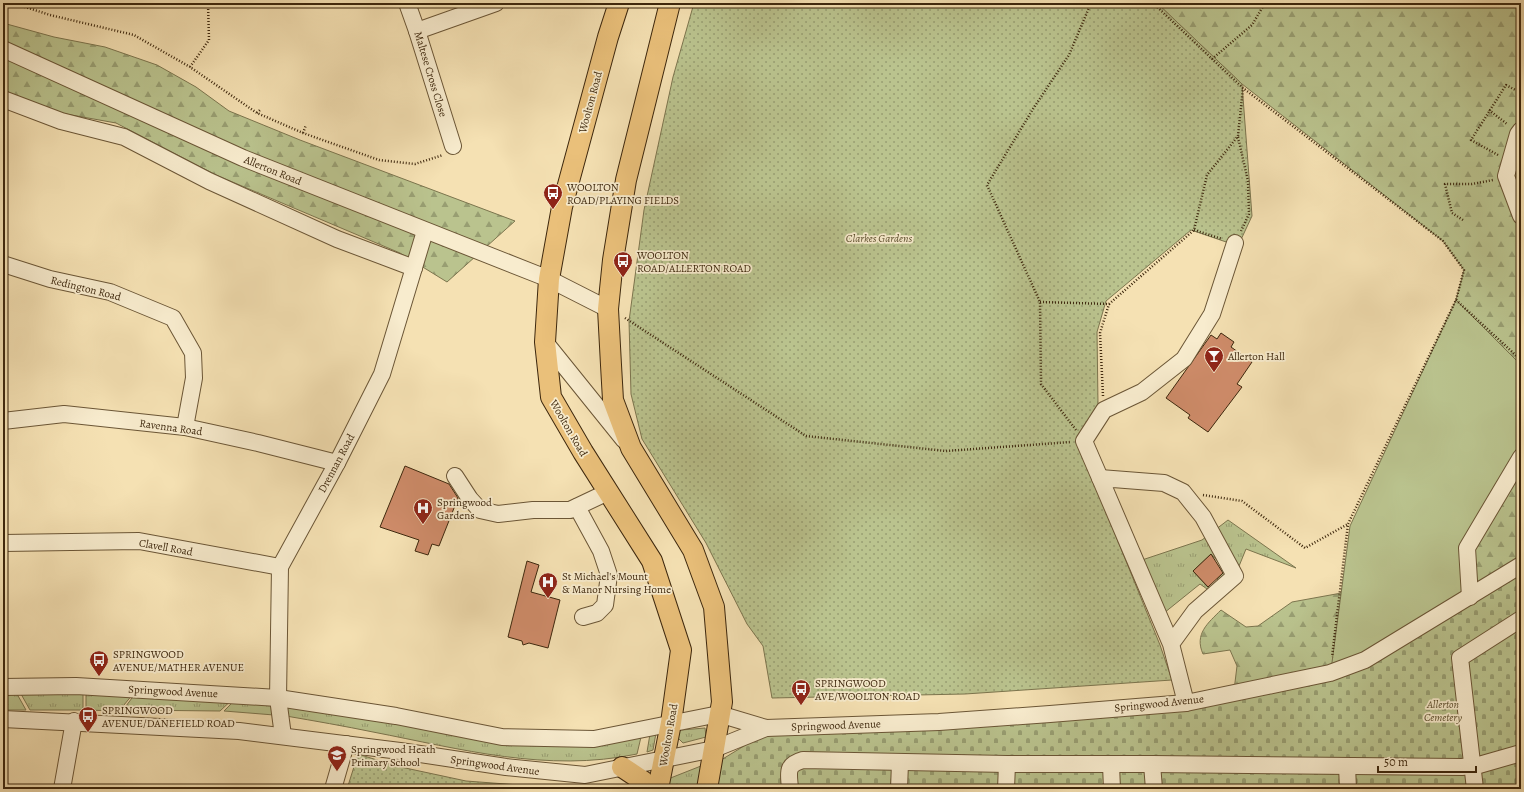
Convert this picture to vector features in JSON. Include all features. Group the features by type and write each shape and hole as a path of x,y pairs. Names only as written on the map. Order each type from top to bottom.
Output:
{"main road":[{"name":"Woolton Road","path":"619,3 602,59 562,207 548,279 545,342 551,397 608,492 652,561 681,650 672,723 658,789"},
{"path":"670,3 626,180 613,260 608,309 613,400 631,448 693,550 714,607 722,702 707,789"},
{"path":"622,767 643,781 649,789"}],"street":[{"name":"Maltese Cross Close","path":"407,3 453,146"},
{"path":"417,31 496,3"},
{"name":"Allerton Road","path":"3,49 243,158 548,279 608,309"},
{"path":"3,99 61,121 124,137 209,181 337,239 414,268"},
{"path":"1514,127 1518,134 1506,176 1517,197 1521,216"},
{"name":"Drennan Road","path":"283,736 278,698 280,567 337,463 382,374 425,231"},
{"path":"1186,703 1171,644 1084,441 1104,410 1142,392 1184,359 1212,314 1235,243"},
{"name":"Redington Road","path":"3,264 50,279 110,292 173,318 193,353 194,378 185,427"},
{"path":"545,342 631,448"},
{"name":"Ravenna Road","path":"3,421 64,414 185,427 258,443 337,463"},
{"path":"1470,597 1467,548 1521,457"},
{"path":"455,476 470,499 480,510 498,514 533,510 570,510 608,492"},
{"path":"1100,478 1164,483 1183,492 1203,517 1235,576 1195,611 1171,644"},
{"path":"577,506 601,551 609,575 606,606 597,613 583,617"},
{"name":"Clavell Road","path":"3,543 139,541 280,567"},
{"name":"Springwood Avenue","path":"3,687 76,686 278,698 396,716 502,737 594,739 719,714 766,728 939,722 1186,703 1330,673 1365,660 1521,565"},
{"path":"1475,789 1460,658 1521,619"},
{"name":"Springwood Avenue","path":"3,719 74,721 239,731 346,744 506,767 585,775 714,749 766,728"},
{"path":"62,789 74,721"},
{"path":"333,789 346,744"},
{"path":"790,789 789,768 793,764 803,760 900,763 1111,765 1472,766 1521,753"},
{"path":"899,789 900,763"},
{"path":"1006,789 1007,764"},
{"path":"1152,764 1154,789"},
{"path":"1111,765 1112,789"},
{"path":"1347,766 1348,789"}],"path":[{"path":"13,3 50,15 134,35 190,67 257,113 303,133 380,160 414,164 455,151 453,146"},
{"path":"190,67 210,40 208,3"},
{"path":"1084,441 1041,384 1040,302 987,185 1033,109 1069,55 1090,3"},
{"path":"1153,3 1243,88 1443,241 1464,270 1456,300 1348,524 1330,673"},
{"path":"1212,59 1252,26 1265,3"},
{"path":"1510,161 1471,140 1506,85 1521,93"},
{"path":"1194,230 1235,243 1249,214 1248,181 1238,136 1243,88"},
{"path":"257,113 260,110"},
{"path":"1489,110 1514,127"},
{"path":"303,133 306,126"},
{"path":"1104,410 1100,333 1109,304 1194,230 1207,176 1238,136"},
{"path":"1463,220 1452,213 1444,184 1472,184 1507,179"},
{"path":"1456,300 1521,360"},
{"path":"1040,302 1109,304"},
{"path":"608,309 616,312 806,436 946,451 1084,441"},
{"path":"1183,492 1242,501 1305,548 1348,524"}],"green space":[{"name":"Clarkes Gardens","path":"694,3 1157,3 1242,84 1252,216 1238,246 1191,230 1106,301 1097,332 1098,404 1077,440 1160,645 1172,680 965,694 772,698 763,646 747,624 706,543 642,439 631,394 629,321 644,210 673,77"},
{"path":"1157,3 1521,3 1521,365 1456,300 1464,270 1443,241 1242,84"},
{"path":"3,23 54,37 105,47 157,65 196,87 229,111 300,140 515,221 447,282 400,253 216,175 116,123 49,111 3,92"},
{"path":"1456,300 1521,365 1521,442 1464,546 1468,594 1331,670 1350,526"},
{"path":"1521,442 1521,603 1231,715 1237,666 1230,650 1203,654 1200,641 1201,635 1207,624 1221,610 1246,627 1258,626 1292,602 1347,592 1464,546"},
{"path":"1228,520 1296,568 1246,549 1235,576 1223,586 1217,579 1226,570 1211,554 1193,571 1214,594 1200,584 1159,617 1136,562 1202,540"},
{"name":"Allerton Cemetery","path":"1521,573 1521,789 715,789 721,760 767,732 940,728 1332,680"},
{"path":"3,694 17,694 26,710 3,710"},
{"path":"21,694 83,694 83,710 30,710"},
{"path":"86,694 133,694 119,711 86,710"},
{"path":"135,694 236,696 220,711 123,710"},
{"path":"238,697 273,698 274,715 224,711"},
{"path":"287,702 415,725 641,737 637,754 603,759 570,761 537,760 471,751 286,716"},
{"path":"705,728 706,737 683,743 678,738 678,733 681,730"},
{"path":"656,733 653,750 647,752 650,734"},
{"path":"358,754 396,766 466,781 572,789 347,789"},
{"path":"706,764 700,789 666,789 668,779"}],"building":[{"name":"Allerton Hall","path":"1221,333 1234,342 1231,347 1252,362 1237,384 1242,387 1208,432 1188,418 1190,415 1166,398 1211,335 1217,339"},
{"path":"405,466 449,484 458,498 439,546 432,544 428,555 415,551 419,540 380,527"},
{"path":"1211,554 1223,573 1208,587 1193,571"},
{"path":"527,561 539,565 531,592 560,600 548,648 529,643 523,645 522,641 508,637"}],"place":[{"name":"WOOLTON ROAD/PLAYING FIELDS","path":"553,210"},
{"name":"WOOLTON ROAD/ALLERTON ROAD","path":"623,278"},
{"name":"Allerton Hall","path":"1214,373"},
{"name":"Springwood Gardens","path":"423,525"},
{"name":"St Michael's Mount & Manor Nursing Home","path":"548,599"},
{"name":"SPRINGWOOD AVENUE/MATHER AVENUE","path":"99,677"},
{"name":"SPRINGWOOD AVE/WOOLTON ROAD","path":"801,706"},
{"name":"SPRINGWOOD AVENUE/DANEFIELD ROAD","path":"88,733"},
{"name":"Springwood Heath Primary School","path":"337,772"}]}
